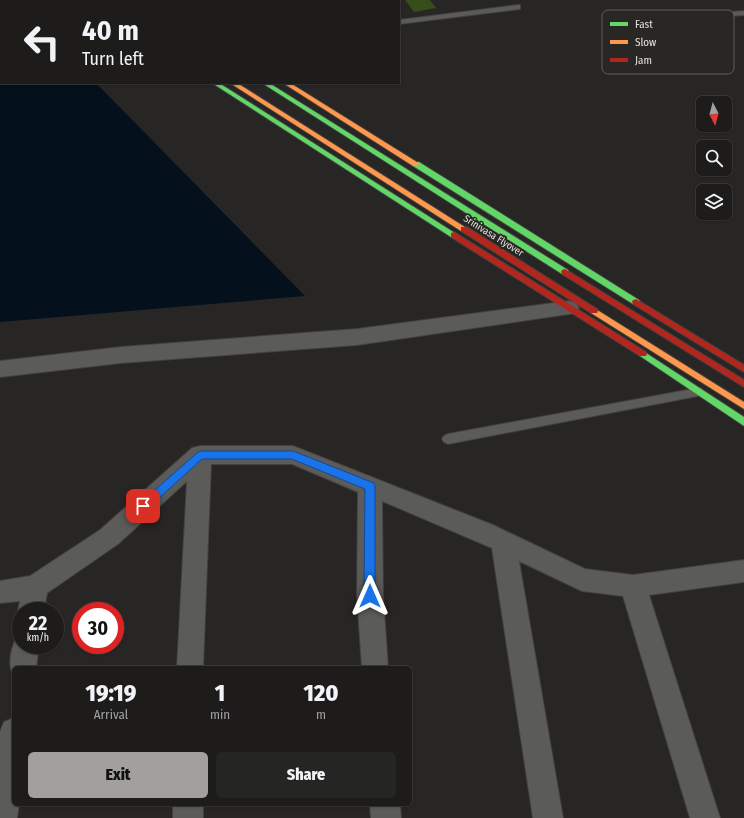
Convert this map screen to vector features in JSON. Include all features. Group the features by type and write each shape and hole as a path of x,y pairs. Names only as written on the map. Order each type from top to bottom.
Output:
{"street":[{"path":"217,84 569,308 744,422"},
{"name":"Srinivasa Flyover","path":"235,84 744,406"},
{"name":"Srinivasa Flyover","path":"267,84 744,384"},
{"path":"288,84 744,369"},
{"path":"0,369 121,354 357,337 569,308"},
{"path":"190,666 200,455"},
{"path":"0,592 33,599 109,537 200,455 293,455 503,541 582,580 633,586 744,571"},
{"path":"370,486 370,596 375,666"},
{"path":"503,541 548,818"},
{"path":"633,586 705,818"},
{"path":"23,666 25,654"},
{"path":"2,818 12,746"},
{"path":"188,806 188,818"},
{"path":"385,806 386,818"}],"lane":[{"path":"400,22 517,7"},
{"path":"734,14 744,13"},
{"path":"448,439 698,392"}],"green space":[{"path":"405,0 430,0 436,8 414,12"}],"water":[{"path":"0,84 97,84 305,296 0,322"}],"traffic: fast":[{"path":"217,84 454,235"},
{"path":"267,84 565,272"},
{"path":"416,164 636,302"},
{"path":"643,354 744,422"}],"traffic: slow":[{"path":"235,84 464,229"},
{"path":"288,84 416,164"},
{"path":"594,311 744,406"}],"traffic: jam":[{"path":"464,229 594,311"},
{"path":"454,235 643,354"},
{"path":"565,272 744,384"},
{"path":"636,302 744,369"}],"route":[{"path":"143,506 200,455 293,455 370,486 370,596"}]}
